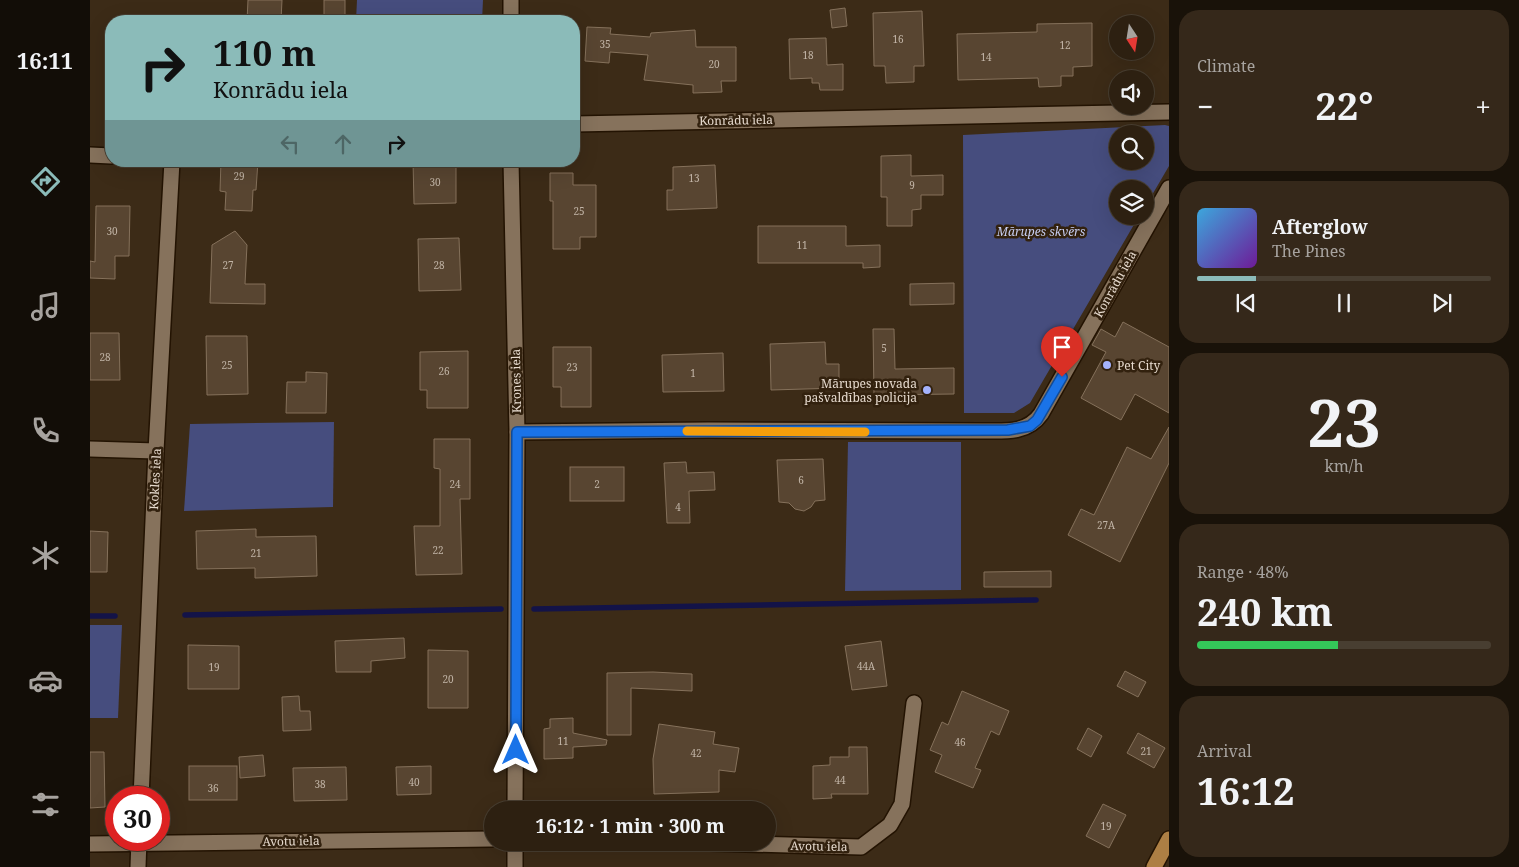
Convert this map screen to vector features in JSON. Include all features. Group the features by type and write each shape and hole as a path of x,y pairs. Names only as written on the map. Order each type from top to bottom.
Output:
{"main road":[{"path":"1154,867 1169,839"}],"street":[{"path":"511,0 511,15"},
{"name":"Konrādu iela","path":"580,124 1169,112"},
{"path":"90,155 105,156"},
{"name":"Kokles iela","path":"142,786 156,451 172,167"},
{"name":"Krones iela","path":"511,167 517,432 516,801"},
{"name":"Konrādu iela","path":"517,432 708,430 972,431 1008,430 1030,426 1041,414 1169,188"},
{"path":"90,450 156,451"},
{"name":"Avotu iela","path":"776,845 861,847 890,825 902,804 914,703"},
{"name":"Avotu iela","path":"170,842 484,839"},
{"name":"Avotu iela","path":"90,844 105,843"},
{"path":"138,867 139,851"},
{"path":"515,851 515,867"}],"green space":[{"path":"357,0 483,0 482,15 356,15"},
{"name":"Mārupes skvērs","path":"1154,126 1169,126 1169,166 1154,192 1154,180 1109,180 1109,225 1134,225 1030,403 1014,413 964,413 963,135 1109,128 1109,170 1154,170"},
{"path":"334,422 333,507 184,511 190,424"},
{"path":"848,442 961,442 961,590 845,591"},
{"path":"90,625 122,625 118,718 90,718"}],"building":[{"path":"248,0 282,0 281,15 247,15"},
{"path":"324,0 345,0 345,15 324,15"},
{"path":"845,8 847,26 832,28 830,10"},
{"path":"922,11 924,66 914,66 914,82 886,83 885,66 874,66 873,13"},
{"path":"1092,23 1092,66 1073,67 1073,76 1061,76 1061,86 1039,87 1038,78 958,80 957,34 1037,32 1037,24"},
{"path":"587,27 611,28 610,34 650,37 651,33 695,30 696,47 736,47 736,81 721,81 722,92 693,93 693,85 644,80 648,55 610,52 609,63 585,61"},
{"path":"826,38 827,65 843,64 843,90 820,90 819,83 812,83 812,78 790,79 789,39"},
{"path":"911,155 911,176 943,175 943,195 921,195 921,209 912,210 912,226 887,226 887,197 881,197 881,156"},
{"path":"715,165 717,208 667,210 667,190 673,190 673,167"},
{"path":"221,167 258,167 256,190 253,190 252,211 225,210 226,192 220,191"},
{"path":"413,167 456,167 456,203 414,204"},
{"path":"550,173 573,173 573,185 596,185 596,237 580,237 580,249 553,249 553,201 550,201"},
{"path":"96,206 130,206 129,256 115,256 115,279 90,278 90,261 95,262"},
{"path":"758,226 846,226 846,246 880,245 880,267 863,268 863,263 758,263"},
{"path":"235,231 247,245 245,284 265,284 265,304 210,303 212,245"},
{"path":"459,238 461,290 419,291 418,239"},
{"path":"954,283 954,304 910,305 910,284"},
{"path":"1123,322 1169,347 1169,413 1135,394 1121,420 1081,398 1106,352 1092,345 1101,329 1115,337"},
{"path":"873,329 894,329 895,369 954,368 954,394 874,395"},
{"path":"90,333 119,333 120,380 90,380"},
{"path":"206,336 247,336 248,394 207,395"},
{"path":"825,342 826,364 839,364 839,388 771,390 770,344"},
{"path":"553,347 591,347 591,407 561,407 561,387 553,387"},
{"path":"468,351 468,408 427,408 427,390 420,390 420,352"},
{"path":"723,353 724,391 663,392 662,355"},
{"path":"306,372 327,373 326,413 286,413 287,382 306,382"},
{"path":"1169,427 1169,463 1120,562 1068,535 1081,509 1094,515 1127,447 1151,459"},
{"path":"434,439 470,439 470,499 460,499 462,574 416,575 414,526 440,526 440,469 434,468"},
{"path":"823,459 825,500 815,501 811,507 804,511 795,509 789,503 779,502 777,460"},
{"path":"686,462 687,473 714,472 715,490 689,491 690,523 667,523 664,463"},
{"path":"570,467 624,467 624,501 570,501"},
{"path":"256,529 256,537 316,536 317,576 255,578 255,568 197,569 196,531"},
{"path":"90,531 108,532 107,572 90,572"},
{"path":"1051,571 1051,587 984,587 984,572"},
{"path":"404,638 405,658 371,661 371,672 336,672 335,641"},
{"path":"881,641 887,686 852,690 845,646"},
{"path":"188,645 239,646 239,689 188,689"},
{"path":"428,650 468,651 468,708 428,708"},
{"path":"1125,671 1146,682 1138,697 1117,686"},
{"path":"653,672 692,674 692,691 631,688 631,735 607,735 607,673"},
{"path":"962,691 1009,711 999,735 991,731 975,768 981,770 973,788 935,772 942,755 930,750 942,722 948,725"},
{"path":"299,696 300,711 310,711 311,730 283,731 282,697"},
{"path":"573,718 573,733 607,740 606,745 573,747 573,758 544,759 544,729 550,728 550,719"},
{"path":"659,724 715,732 713,744 739,748 735,772 719,770 719,792 654,794 653,759"},
{"path":"1088,728 1102,736 1091,757 1077,749"},
{"path":"1138,733 1165,748 1154,768 1127,753"},
{"path":"849,747 867,747 868,794 831,794 832,798 813,799 813,766 830,765 830,757 849,757"},
{"path":"90,752 104,752 105,807 90,808"},
{"path":"263,755 265,776 240,778 239,757"},
{"path":"189,766 237,766 237,800 189,800"},
{"path":"431,766 431,794 397,795 396,767"},
{"path":"346,767 347,800 294,801 293,768"},
{"path":"1103,804 1126,815 1109,848 1086,836"}],"waterway":[{"path":"534,609 1036,600"},
{"path":"185,615 501,609"},
{"path":"90,616 115,616"}],"slow traffic":[{"path":"687,431 865,432"}],"place":[{"name":"Pet City","path":"1107,365"},
{"name":"Mārupes novada pašvaldības policija","path":"927,390"}],"route":[{"path":"516,750 517,432 708,430 868,432 1020,429 1030,426 1037,420 1062,377"}]}
